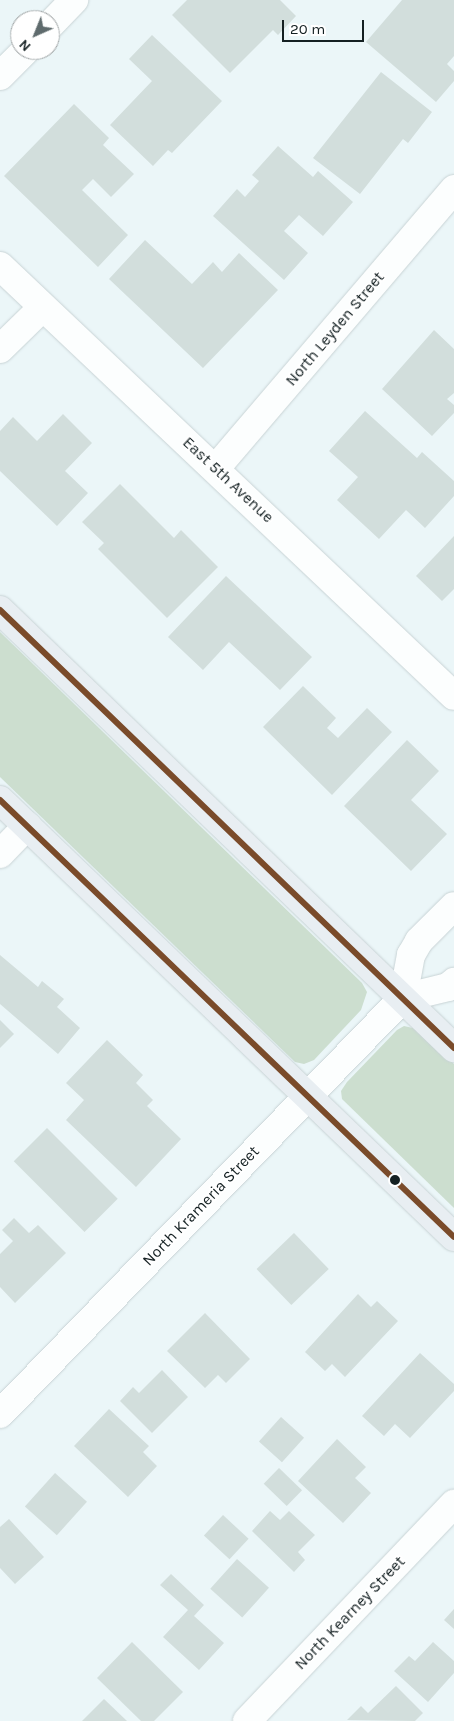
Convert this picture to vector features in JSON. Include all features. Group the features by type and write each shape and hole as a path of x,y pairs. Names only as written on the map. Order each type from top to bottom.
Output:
{"main road":[{"path":"0,610 454,1048"},
{"path":"0,800 454,1238"}],"street":[{"path":"60,15 74,0"},
{"path":"0,76 16,60"},
{"name":"North Leyden Street","path":"216,468 454,189"},
{"name":"East 5th Avenue","path":"0,266 42,308 216,468 454,696"},
{"path":"0,349 42,308"},
{"path":"0,854 27,826"},
{"path":"454,906 419,941 411,955 403,998 448,987 454,982"},
{"name":"North Krameria Street","path":"0,1414 403,998"},
{"name":"North Kearney Street","path":"247,1721 454,1504"}],"green space":[{"path":"0,632 362,983 367,992 361,1010 314,1060 304,1064 295,1062 0,777"},
{"path":"404,1026 417,1029 454,1064 454,1208 342,1099 341,1091 347,1082 397,1030"}],"building":[{"path":"187,0 280,0 296,16 278,35 273,30 230,73 172,15"},
{"path":"402,0 454,0 454,56 447,64 454,71 454,81 436,102 366,42"},
{"path":"152,35 222,101 172,153 168,150 153,166 110,125 152,81 129,59"},
{"path":"381,72 432,112 408,143 403,139 360,194 313,158"},
{"path":"74,104 109,138 103,145 134,174 111,197 93,179 82,190 128,235 98,267 4,176"},
{"path":"278,146 313,177 318,171 353,202 323,236 299,215 284,231 308,253 284,280 213,216 237,189 245,197 259,181 252,175"},
{"path":"145,240 192,284 213,262 222,272 239,253 278,290 203,368 109,279"},
{"path":"434,330 454,349 454,393 447,399 454,405 454,413 432,436 382,389"},
{"path":"365,411 417,458 422,452 454,481 454,496 425,528 406,510 379,539 337,500 358,477 329,451"},
{"path":"63,414 92,443 65,471 88,493 57,526 0,471 0,431 13,417 37,441"},
{"path":"120,484 174,538 181,530 218,567 167,618 98,549 104,543 82,522"},
{"path":"454,536 454,589 442,601 416,576"},
{"path":"226,576 312,657 280,690 229,642 203,670 168,637"},
{"path":"303,686 336,718 327,728 338,738 367,708 392,732 332,795 263,727"},
{"path":"407,740 439,771 411,800 447,834 411,871 344,806"},
{"path":"0,955 38,987 42,981 64,999 57,1007 80,1028 58,1054 0,1004"},
{"path":"0,1020 14,1034 0,1048"},
{"path":"107,1040 143,1075 136,1083 153,1100 147,1106 181,1139 136,1187 66,1120 84,1100 66,1083"},
{"path":"47,1128 118,1199 84,1232 14,1161"},
{"path":"14,1218 29,1233 38,1225 66,1253 15,1303 0,1287 0,1254 13,1241 2,1230"},
{"path":"294,1233 329,1269 291,1305 257,1269"},
{"path":"358,1294 371,1307 377,1301 398,1321 345,1377 332,1364 325,1371 305,1352"},
{"path":"205,1313 250,1359 226,1383 218,1375 205,1388 167,1351"},
{"path":"420,1353 454,1384 454,1391 410,1438 395,1424 384,1436 362,1416"},
{"path":"162,1370 188,1397 152,1433 120,1401 133,1387 139,1393"},
{"path":"109,1409 149,1446 143,1452 157,1466 128,1497 74,1446"},
{"path":"281,1417 304,1438 282,1462 259,1442"},
{"path":"337,1439 366,1467 355,1478 371,1493 343,1523 298,1481"},
{"path":"279,1468 302,1490 287,1506 264,1484"},
{"path":"55,1473 87,1502 57,1535 25,1506"},
{"path":"270,1511 280,1520 289,1511 315,1535 298,1552 305,1560 294,1572 252,1531"},
{"path":"223,1515 249,1539 230,1559 204,1535"},
{"path":"9,1519 44,1557 15,1584 0,1568 0,1527"},
{"path":"237,1559 269,1588 242,1617 210,1589"},
{"path":"171,1574 204,1605 194,1616 224,1643 199,1670 163,1637 188,1610 160,1585"},
{"path":"454,1609 454,1629 444,1620"},
{"path":"132,1642 183,1692 154,1721 141,1721 97,1678"},
{"path":"433,1642 454,1661 454,1673 428,1702 394,1671 409,1656 415,1661"},
{"path":"396,1686 423,1713 415,1721 347,1720 361,1706 368,1713"},
{"path":"104,1699 127,1721 82,1721"}],"transit line":[{"path":"0,610 454,1048"},
{"path":"0,800 454,1237"}]}
